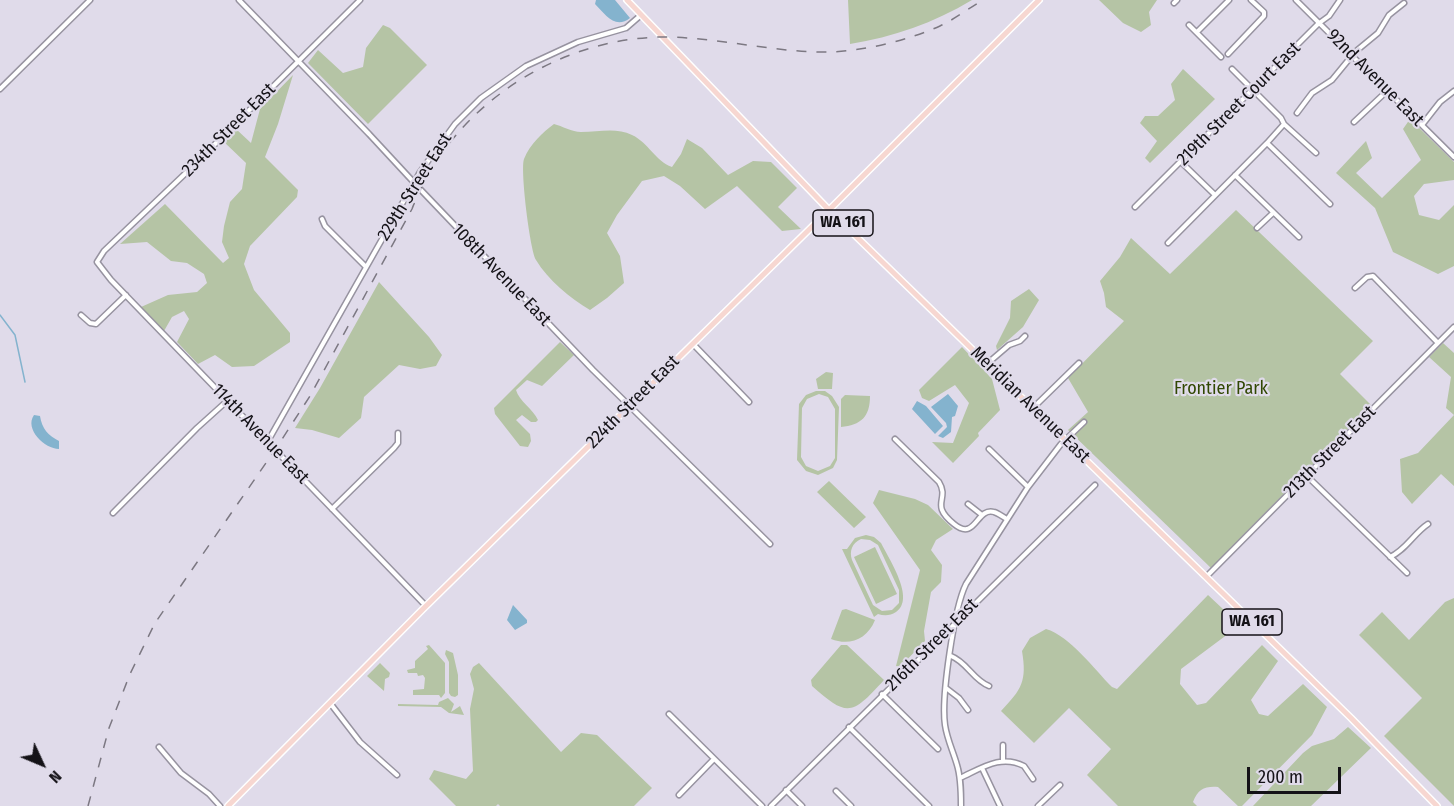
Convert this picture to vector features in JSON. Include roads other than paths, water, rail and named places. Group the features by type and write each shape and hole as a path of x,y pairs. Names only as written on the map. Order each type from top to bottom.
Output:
{"main road":[{"name":"Meridian Avenue East","path":"627,0 829,210 1355,722 1437,806"},
{"name":"224th Street East","path":"228,806 330,702 1039,0"}],"street":[{"path":"0,89 90,0"},
{"name":"108th Avenue East","path":"239,0 578,355 770,544"},
{"name":"234th Street East","path":"98,260 104,250 190,169 360,0"},
{"path":"1197,32 1229,0"},
{"path":"1228,54 1265,15 1251,0"},
{"name":"92nd Avenue East","path":"1296,0 1454,157"},
{"name":"219th Street Court East","path":"1135,207 1318,24 1321,24 1340,0"},
{"path":"1297,113 1312,93 1332,80 1352,56 1378,33 1389,15 1404,3"},
{"name":"229th Street East","path":"268,441 414,183 436,147 455,124 472,106 498,85 542,58 589,38 626,28 641,15"},
{"path":"1189,25 1221,57"},
{"path":"1232,69 1281,118 1284,124 1316,153"},
{"path":"1354,122 1388,91"},
{"path":"1422,125 1440,102 1454,91"},
{"path":"1168,243 1268,143 1284,124"},
{"path":"1268,143 1330,204"},
{"path":"1181,162 1215,195"},
{"path":"1235,175 1299,237"},
{"path":"1257,228 1273,213"},
{"path":"322,219 325,226 366,267"},
{"name":"114th Avenue East","path":"98,260 102,270 426,607"},
{"path":"1355,288 1367,277 1373,276 1438,343"},
{"path":"81,315 90,322 98,323 126,295"},
{"name":"213th Street East","path":"1206,577 1454,327"},
{"path":"988,363 1009,345 1020,341 1025,336"},
{"path":"692,344 749,402"},
{"path":"1033,408 1079,363"},
{"path":"113,513 227,401"},
{"path":"961,806 960,778 945,725 946,688 963,591 1028,487 1065,440 1084,422"},
{"path":"332,509 394,448 398,442 398,433"},
{"path":"895,439 941,486 943,494 940,507 957,527 965,529 974,525 982,515 989,512 994,512 1007,519"},
{"path":"988,448 1028,487"},
{"path":"1307,476 1407,573"},
{"name":"216th Street East","path":"771,806 1095,485"},
{"path":"968,504 982,515"},
{"path":"1390,557 1400,551 1428,524"},
{"path":"951,656 961,661 981,683 989,686"},
{"path":"946,688 959,698 968,710"},
{"path":"882,694 938,749"},
{"path":"330,702 360,742 397,775"},
{"path":"669,714 762,806"},
{"path":"849,727 929,806"},
{"path":"1003,745 1004,760"},
{"path":"159,747 181,773 209,794 220,806"},
{"path":"679,795 714,759"},
{"path":"960,778 1004,760 1024,766 1033,779"},
{"path":"982,768 1000,806"},
{"path":"1038,806 1060,785"},
{"path":"786,790 802,806"},
{"path":"836,791 850,806"}],"water":[{"path":"596,0 615,0 630,18 620,22 611,19 595,4"},
{"path":"948,394 958,406 955,416 952,417 951,432 943,438 938,436 947,427 946,423 931,407"},
{"path":"917,401 926,406 943,426 935,434 912,409"},
{"path":"34,415 40,416 46,431 59,441 59,449 42,442 34,432 32,420"},
{"path":"513,605 527,620 527,623 515,630 507,620"}],"waterway":[{"path":"0,315 15,335 25,382"}],"railway":[{"path":"88,806 109,728 130,674 155,623 310,396 412,209 429,173 452,140 480,110 512,86 547,65 584,50 623,41 663,37 705,39 809,52 843,51 886,44 915,36 940,26 983,0"}],"park label":[{"name":"Frontier Park","path":"1221,389"}]}
